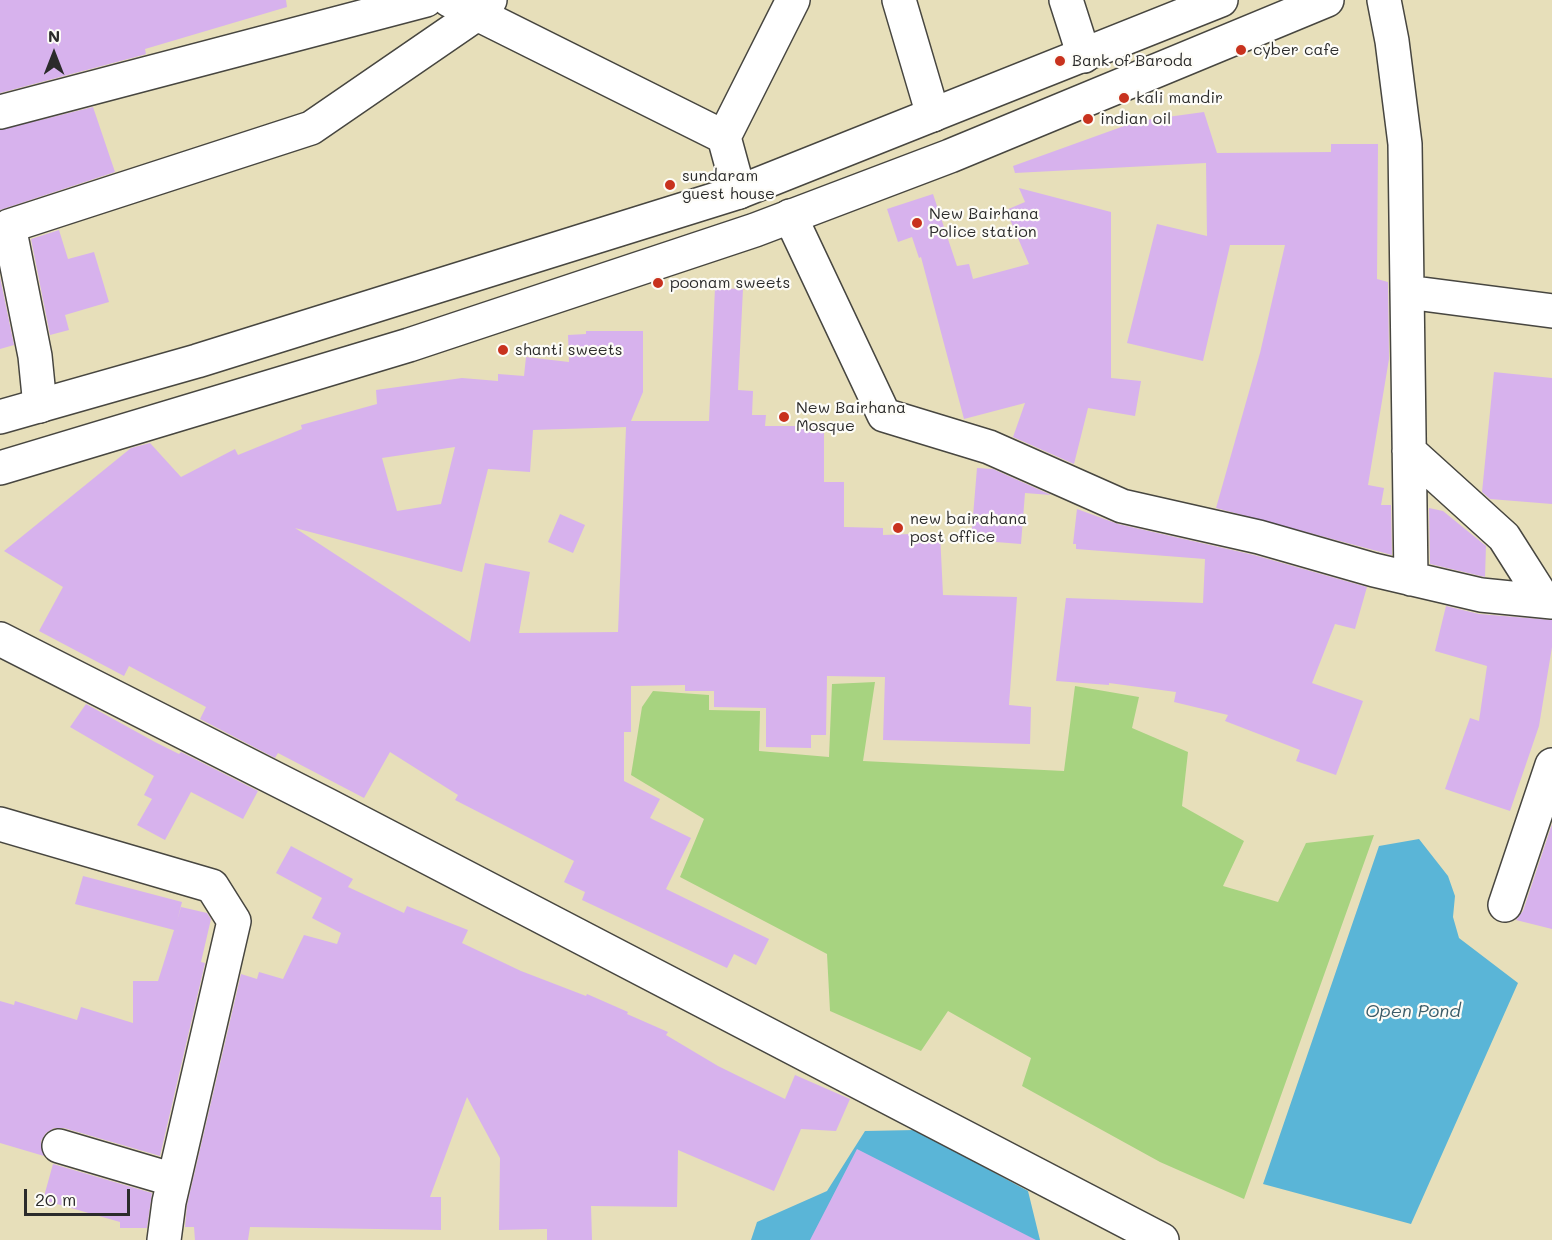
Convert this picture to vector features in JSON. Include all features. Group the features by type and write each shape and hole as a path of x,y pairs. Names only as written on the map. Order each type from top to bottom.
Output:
{"street":[{"path":"0,112 426,0"},
{"path":"739,192 724,137 793,0"},
{"path":"899,0 933,114"},
{"path":"1066,0 1084,56"},
{"path":"0,417 197,361 739,192 1221,0"},
{"path":"0,468 409,345 790,216 951,156 1327,0"},
{"path":"1384,0 1392,41 1405,144 1411,579"},
{"path":"40,406 34,356 9,226 311,128 472,5 724,137"},
{"path":"790,216 884,415 989,447 1122,506 1259,537 1411,579 1481,595 1548,601"},
{"path":"1407,292 1552,311"},
{"path":"1409,451 1504,537 1548,601"},
{"path":"0,639 329,806 1162,1240"},
{"path":"1505,905 1552,765"},
{"path":"0,824 212,886 234,921 172,1191 164,1240"},
{"path":"59,1146 172,1191"},
{"path":"172,1191 176,1240"}],"green space":[{"path":"875,682 863,761 1064,771 1075,686 1139,697 1132,728 1188,752 1182,806 1244,841 1223,886 1278,902 1306,843 1374,835 1244,1199 1160,1162 1022,1086 1031,1058 948,1011 921,1051 830,1011 827,954 680,877 704,819 631,775 642,707 653,691 709,695 709,710 760,711 759,751 829,757 832,684"}],"water":[{"name":"Open Pond","path":"1419,839 1448,876 1455,896 1453,917 1459,938 1518,983 1411,1224 1263,1184 1379,846"},
{"path":"916,1130 1028,1191 1040,1240 751,1240 757,1222 827,1191 865,1131"}],"building":[{"path":"0,0 286,0 287,7 145,49 146,54 143,55 0,93"},
{"path":"93,107 115,172 0,210 0,130"},
{"path":"1204,112 1217,153 1331,152 1331,144 1378,144 1377,279 1388,282 1389,359 1368,485 1384,488 1381,505 1391,505 1392,555 1216,508 1260,353 1285,245 1230,245 1203,361 1127,343 1157,224 1207,236 1206,163 1015,173 1013,166 1138,121"},
{"path":"1019,188 1111,212 1111,378 1141,381 1135,416 1088,408 1074,464 1013,437 1025,403 964,419 921,257 919,258 912,237 898,242 887,209 933,194 957,266 969,264 973,279 1029,264 1006,210 1025,202"},
{"path":"59,230 68,259 94,252 109,302 65,315 69,330 50,335 31,239"},
{"path":"0,277 14,345 0,349"},
{"path":"715,288 743,289 738,390 753,391 752,415 766,415 765,426 824,426 824,482 844,482 844,527 883,528 883,535 940,533 943,595 1017,597 1009,705 1031,707 1030,744 883,740 885,677 827,676 826,735 811,735 811,748 766,747 766,708 714,707 714,691 685,691 685,685 631,686 631,732 624,732 624,781 660,799 650,818 691,838 666,889 769,939 756,965 734,954 727,968 582,900 585,892 564,882 574,861 455,800 458,795 390,752 364,798 278,753 275,758 200,719 206,707 129,666 124,676 39,631 63,587 4,551 131,448 150,443 181,477 235,449 238,455 302,429 301,425 377,404 376,390 462,378 498,381 498,374 524,376 526,357 569,362 568,335 586,334 586,331 643,331 643,392 631,421 709,421","holes":["626,427 618,632 519,633 530,572 485,563 470,642 295,528 462,572 488,469 530,472 533,430","455,447 441,504 397,511 382,458"]},
{"path":"1494,372 1552,378 1552,504 1490,499 1482,492"},
{"path":"977,468 993,469 1051,495 1025,493 1021,544 971,540"},
{"path":"1429,508 1443,511 1486,546 1485,577 1430,564"},
{"path":"1077,509 1118,524 1254,555 1367,587 1355,629 1335,624 1312,683 1363,701 1336,775 1296,761 1300,750 1225,721 1228,715 1174,702 1176,692 1109,683 1109,685 1056,681 1066,598 1203,603 1205,559 1076,549 1076,544 1073,544"},
{"path":"560,514 585,525 573,553 548,542"},
{"path":"1446,606 1479,614 1552,620 1552,647 1539,726 1510,811 1445,789 1470,718 1479,721 1487,666 1435,651"},
{"path":"86,704 155,742 179,754 181,752 258,791 243,819 191,792 165,840 137,825 152,799 144,795 154,776 70,727"},
{"path":"1552,824 1552,929 1516,920 1523,911"},
{"path":"291,846 353,879 348,887 404,913 407,906 468,930 462,943 521,971 586,996 587,994 628,1012 627,1014 668,1032 666,1035 718,1066 785,1099 795,1075 850,1099 836,1131 801,1129 774,1191 678,1150 677,1207 591,1206 592,1240 547,1240 547,1229 499,1230 500,1158 467,1097 430,1197 441,1197 441,1230 250,1227 248,1240 195,1240 194,1227 185,1227 187,1205 241,974 257,979 259,972 283,979 304,935 337,944 341,933 312,918 322,898 276,873"},
{"path":"83,876 182,902 177,921 181,907 207,913 211,919 201,962 205,963 160,1156 64,1128 54,1128 46,1133 41,1141 44,1156 0,1143 0,1001 14,1005 15,1001 77,1020 81,1007 133,1023 133,981 158,981 174,930 75,904"},
{"path":"857,1149 1036,1240 810,1240"},
{"path":"53,1164 152,1193 147,1228 120,1228 120,1222 43,1200"}],"place":[{"name":"cyber cafe","path":"1241,50"},
{"name":"Bank of Baroda","path":"1060,61"},
{"name":"kali mandir","path":"1124,98"},
{"name":"indian oil","path":"1088,119"},
{"name":"sundaram guest house","path":"670,185"},
{"name":"New Bairhana Police station","path":"917,223"},
{"name":"poonam sweets","path":"658,283"},
{"name":"shanti sweets","path":"503,350"},
{"name":"New Bairhana Mosque","path":"784,417"},
{"name":"new bairahana post office","path":"898,528"}]}
